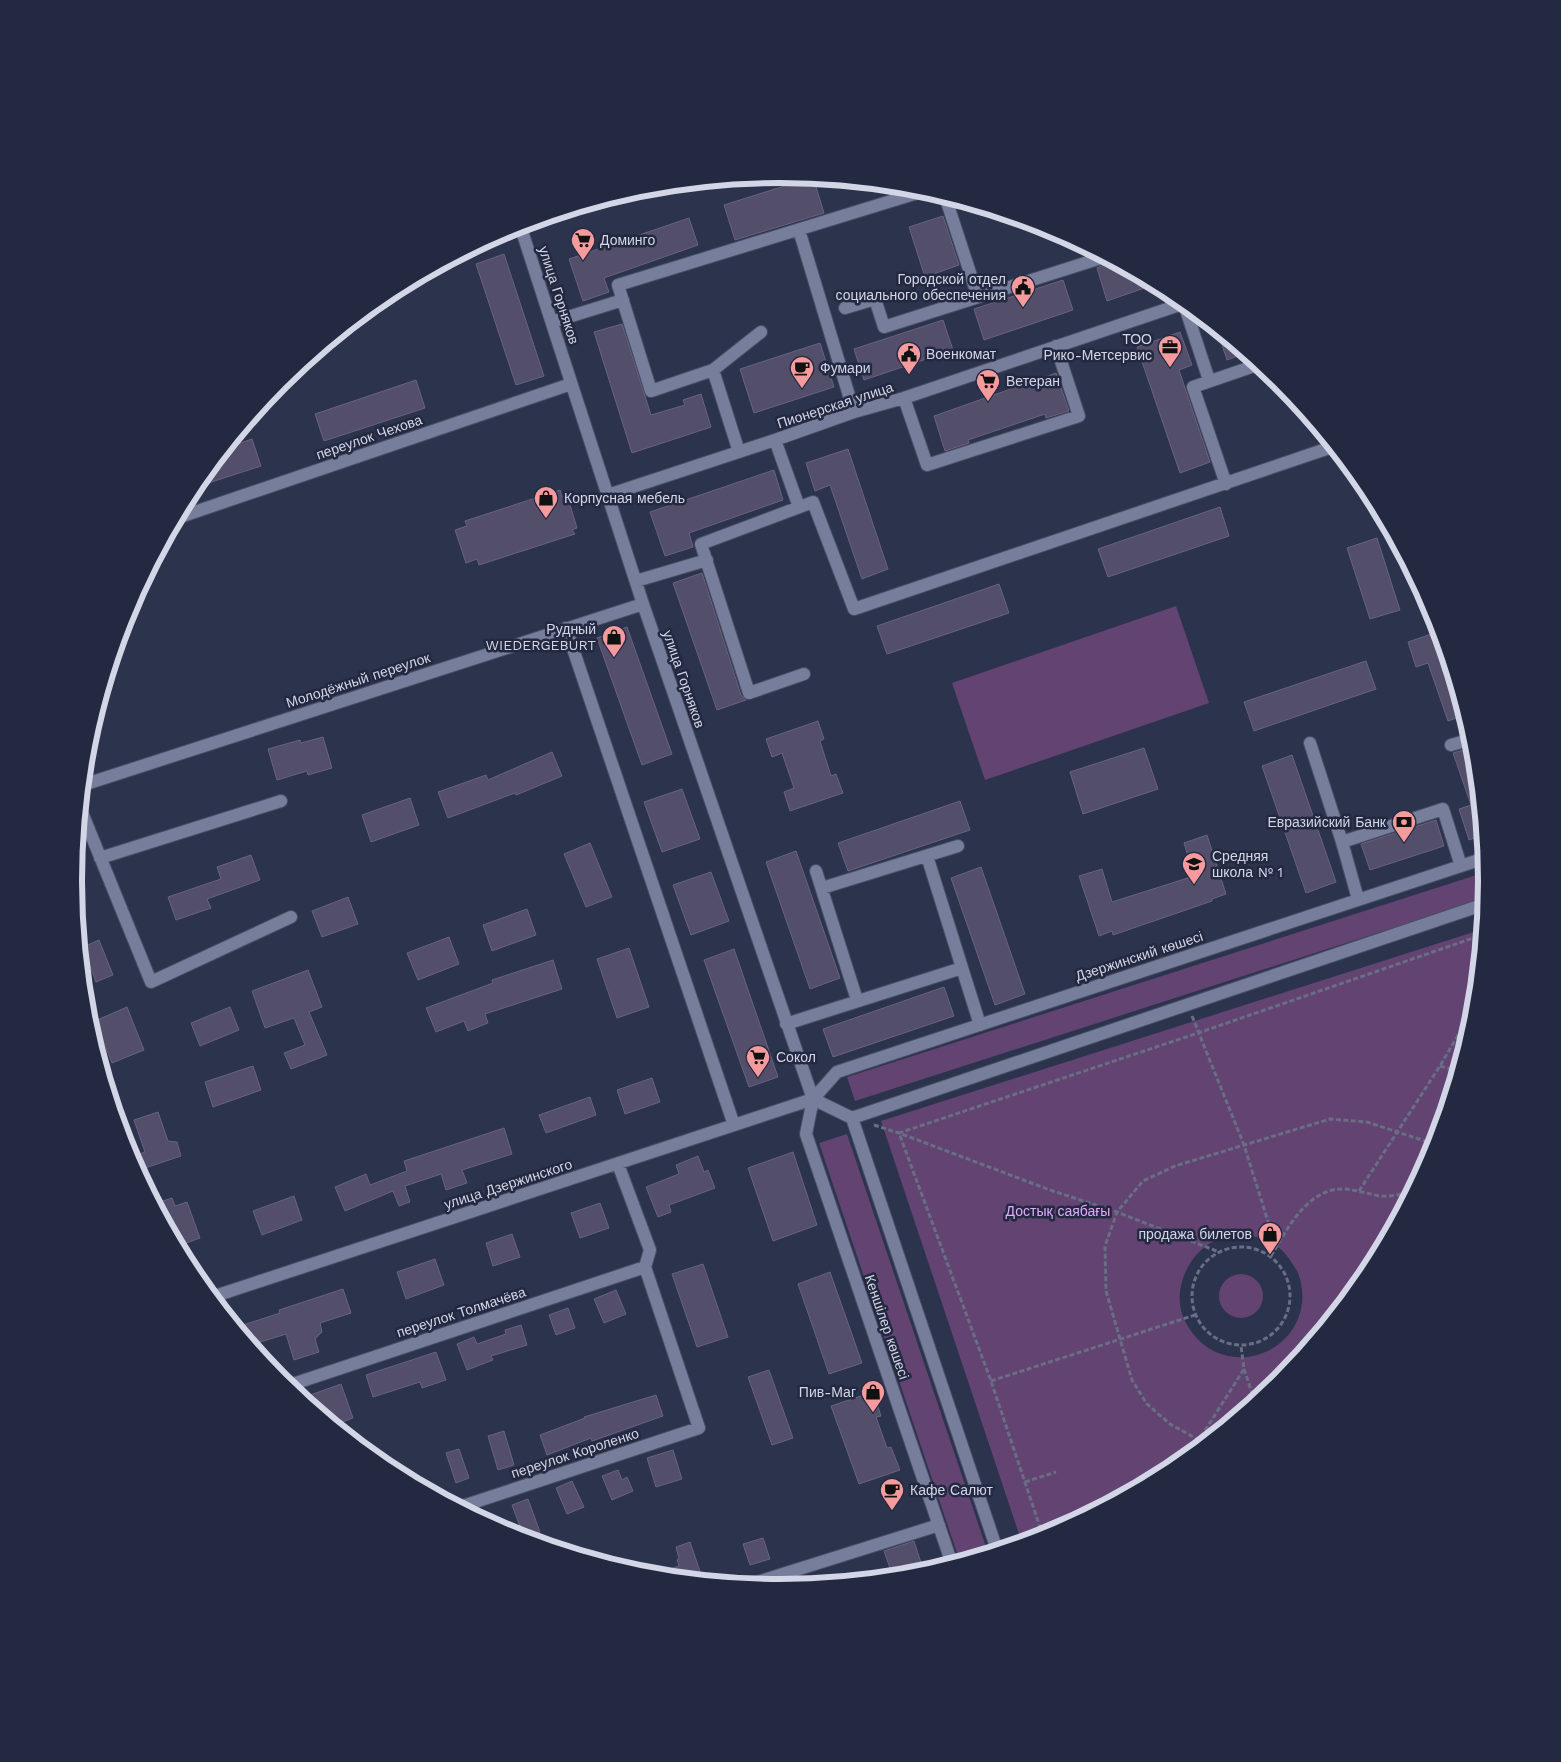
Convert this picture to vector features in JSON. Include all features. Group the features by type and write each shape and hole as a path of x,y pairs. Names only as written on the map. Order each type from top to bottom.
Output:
{"street":[{"path":"761,332 713,370 651,391 618,285 911,195"},
{"path":"947,204 978,297"},
{"path":"799,230 854,412"},
{"name":"улица Горняков","path":"522,232 643,604 813,1099"},
{"path":"845,308 875,298 884,327 1097,259"},
{"path":"552,322 623,300"},
{"name":"Пионерская улица","path":"608,495 1176,307"},
{"path":"1189,315 1209,380"},
{"path":"904,398 926,465 1079,416 1056,346"},
{"path":"1226,484 1193,387 1252,366"},
{"path":"713,370 739,452"},
{"name":"переулок Чехова","path":"187,515 571,384"},
{"path":"775,440 798,507"},
{"path":"804,674 749,693 701,544 813,502 854,609 1328,448"},
{"path":"636,581 707,560"},
{"name":"Молодёжный переулок","path":"89,783 643,604"},
{"path":"566,628 734,1125"},
{"path":"1451,745 1464,741"},
{"path":"1310,743 1358,899"},
{"path":"100,858 281,801"},
{"path":"1342,842 1443,809 1462,866"},
{"path":"85,821 151,982 291,917"},
{"path":"822,888 958,846"},
{"path":"927,856 980,1025"},
{"name":"Дзержинский көшесі","path":"813,1099 837,1072 1478,861"},
{"path":"816,871 856,1000"},
{"path":"813,1099 852,1118 1477,907"},
{"path":"786,1024 856,1000 962,968"},
{"name":"улица Дзержинского","path":"219,1295 813,1099"},
{"name":"Кеншілер көшесі","path":"813,1099 806,1134 950,1558"},
{"path":"852,1118 995,1545"},
{"path":"618,1164 650,1250 645,1267"},
{"name":"переулок Толмачёва","path":"296,1383 645,1267"},
{"name":"переулок Короленко","path":"467,1505 699,1428 645,1267"},
{"path":"768,1579 939,1525"}],"path":[{"path":"899,1133 1476,937"},
{"path":"1187,1005 1244,1145 1276,1247"},
{"path":"1359,1191 1440,1066 1463,1027"},
{"path":"1440,1066 1453,1069"},
{"path":"852,1118 899,1133 1050,1190 1116,1212 1219,1252"},
{"path":"1198,1440 1170,1424 1147,1404 1132,1380 1106,1291 1105,1246 1116,1212 1143,1181 1175,1166 1330,1118 1367,1122 1427,1143"},
{"path":"899,1133 992,1381 1041,1529"},
{"path":"1270,1256 1306,1205 1323,1194 1343,1189 1382,1196 1405,1194"},
{"path":"1236,1246 1254,1248 1270,1256 1283,1269 1289,1285 1290,1303 1284,1320 1274,1333 1258,1342 1241,1346 1222,1342 1206,1331 1195,1316 1191,1297 1194,1279 1204,1263 1219,1252 1236,1246"},
{"path":"992,1381 1195,1316"},
{"path":"1241,1346 1244,1369 1252,1396"},
{"path":"1200,1439 1244,1369"},
{"path":"1025,1482 1056,1472"}],"green space":[{"path":"1176,606 1209,703 985,780 952,683"},
{"path":"1478,875 1478,901 855,1101 847,1077"},
{"name":"Достық саябағы","path":"1477,931 1473,972 1455,1062 1425,1148 1407,1190 1385,1230 1361,1269 1334,1306 1274,1375 1241,1406 1205,1435 1130,1485 1089,1507 1020,1536 881,1121","holes":["1241,1234 1268,1240 1278,1247 1296,1269 1302,1290 1301,1307 1296,1322 1288,1335 1276,1346 1262,1353 1246,1357 1228,1356 1208,1348 1193,1334 1181,1310 1181,1286 1191,1262 1208,1245 1219,1239"]},
{"path":"847,1134 986,1548 958,1556 819,1143"},
{"path":"1245,1274 1257,1280 1262,1287 1262,1305 1257,1312 1250,1317 1237,1318 1229,1315 1222,1308 1219,1292 1222,1284 1229,1277"}],"building":[{"path":"793,183 815,184 824,213 735,240 724,205"},
{"path":"943,216 959,265 925,277 909,227"},
{"path":"689,218 698,245 604,278 609,292 583,301 569,259"},
{"path":"504,254 544,376 516,385 476,264"},
{"path":"1106,264 1146,287 1107,301 1097,268"},
{"path":"1063,280 1073,310 984,340 974,309"},
{"path":"943,320 953,350 864,380 854,349"},
{"path":"622,324 651,415 685,405 683,400 701,394 711,427 632,453 594,332"},
{"path":"1180,332 1192,365 1179,370 1210,462 1180,473 1137,347"},
{"path":"1220,339 1240,355 1227,360"},
{"path":"820,343 834,387 754,413 740,369"},
{"path":"1056,373 1069,411 1046,418 1045,414 968,440 969,443 945,451 934,416"},
{"path":"416,380 425,408 324,441 315,414"},
{"path":"252,439 261,466 207,483 227,456 237,444"},
{"path":"848,449 888,569 862,579 830,485 815,491 806,463"},
{"path":"774,470 783,500 689,533 693,547 665,556 650,512"},
{"path":"560,490 562,497 567,495 577,528 572,530 575,534 479,565 477,559 466,563 455,530 467,526 465,521"},
{"path":"1220,507 1229,536 1108,577 1098,549"},
{"path":"1377,538 1400,610 1370,619 1347,548"},
{"path":"702,573 741,695 746,700 717,710 673,583"},
{"path":"999,584 1009,613 887,654 877,626"},
{"path":"627,627 672,754 642,765 597,638"},
{"path":"1432,634 1455,700 1459,717 1448,721 1428,663 1416,667 1408,642"},
{"path":"1366,661 1376,689 1254,731 1244,702"},
{"path":"818,721 824,739 820,741 831,776 836,774 843,793 790,811 784,792 794,788 782,753 772,757 766,739"},
{"path":"323,737 332,768 308,775 307,771 277,780 268,749 300,740 301,743"},
{"path":"1144,748 1158,789 1083,814 1070,772"},
{"path":"1466,749 1473,790 1477,835 1477,837 1469,840 1459,809 1471,805 1453,753"},
{"path":"552,752 562,776 516,795 515,793 448,818 438,792 486,775 488,780"},
{"path":"1292,755 1336,882 1306,893 1262,766"},
{"path":"682,789 700,839 662,852 644,802"},
{"path":"410,798 419,825 371,842 362,815"},
{"path":"960,801 970,830 848,871 838,843"},
{"path":"1436,820 1444,846 1370,870 1361,844"},
{"name":"Средняя школа № 1","path":"1207,835 1226,894 1212,899 1212,901 1113,935 1112,931 1099,936 1079,876 1102,869 1112,902 1194,876 1184,843"},
{"path":"590,843 612,897 586,907 564,854"},
{"path":"796,851 840,978 810,989 766,862"},
{"path":"251,855 260,880 207,899 211,908 176,920 168,897 221,879 217,867"},
{"path":"981,867 1025,994 995,1005 951,878"},
{"path":"711,872 729,921 691,935 673,885"},
{"path":"348,897 358,924 322,937 312,911"},
{"path":"527,909 536,935 492,951 483,925"},
{"path":"449,937 459,964 418,980 407,953"},
{"path":"99,940 113,975 96,982 87,957 86,946"},
{"path":"629,948 649,1007 617,1018 597,959"},
{"path":"734,949 778,1077 749,1087 704,960"},
{"path":"553,960 562,989 485,1014 488,1023 468,1031 464,1021 436,1032 426,1008 493,983 492,980"},
{"path":"308,970 322,1007 309,1012 327,1055 291,1069 284,1053 305,1045 294,1018 265,1028 252,991"},
{"path":"944,987 954,1016 833,1057 823,1029"},
{"path":"127,1007 144,1050 112,1063 97,1020"},
{"path":"230,1007 239,1030 200,1046 191,1023"},
{"path":"253,1066 261,1090 213,1107 205,1082"},
{"path":"652,1078 660,1102 625,1114 617,1090"},
{"path":"590,1097 596,1115 546,1133 539,1115"},
{"path":"158,1112 168,1141 177,1142 181,1156 145,1168 139,1154 145,1152 134,1120"},
{"path":"504,1128 512,1154 462,1170 467,1183 446,1190 441,1174 405,1186 410,1202 399,1206 393,1191 345,1211 335,1187 366,1174 370,1185 407,1171 404,1161"},
{"path":"793,1152 817,1225 773,1241 748,1168"},
{"path":"698,1156 704,1172 708,1170 715,1188 669,1205 671,1212 658,1217 646,1187 679,1174 676,1165"},
{"path":"294,1196 302,1220 262,1235 253,1211"},
{"path":"172,1198 175,1206 187,1202 200,1238 184,1244 161,1202"},
{"path":"600,1203 609,1228 580,1238 571,1213"},
{"path":"512,1234 520,1257 493,1266 486,1243"},
{"path":"435,1259 444,1285 406,1299 397,1272"},
{"path":"703,1264 728,1337 697,1347 672,1274"},
{"path":"830,1272 862,1363 829,1374 798,1284"},
{"path":"343,1289 351,1313 320,1323 322,1332 315,1339 319,1352 294,1360 286,1334 258,1343 243,1325 280,1313 279,1310"},
{"path":"616,1290 626,1314 604,1323 594,1299"},
{"path":"568,1308 575,1328 556,1335 549,1315"},
{"path":"521,1325 527,1345 491,1356 493,1360 467,1370 457,1344 474,1337 477,1344 506,1334 505,1330"},
{"path":"436,1352 446,1380 422,1388 420,1382 373,1397 366,1375"},
{"path":"769,1370 793,1438 772,1445 748,1377"},
{"path":"341,1384 353,1418 341,1423 309,1396"},
{"path":"873,1392 881,1416 876,1417 887,1448 891,1447 900,1470 859,1484 831,1406"},
{"path":"656,1395 663,1416 592,1441 591,1438 547,1455 540,1435 584,1417"},
{"path":"504,1431 514,1465 498,1470 488,1436"},
{"path":"459,1449 469,1478 456,1483 446,1453"},
{"path":"673,1450 682,1479 656,1487 647,1458"},
{"path":"618,1470 622,1480 627,1477 633,1491 612,1500 602,1476"},
{"path":"572,1481 584,1507 567,1514 556,1488"},
{"path":"528,1499 540,1532 534,1534 521,1529 512,1505"},
{"path":"763,1538 770,1559 750,1565 743,1544"},
{"path":"914,1541 922,1565 891,1570 884,1551"},
{"path":"690,1542 701,1574 667,1570 679,1566 676,1547"}],"place":[{"name":"Доминго","path":"583,261"},
{"name":"Городской отдел социального обеспечения","path":"1023,308"},
{"name":"ТОО Рико-Метсервис","path":"1170,368"},
{"name":"Военкомат","path":"909,375"},
{"name":"Фумари","path":"802,389"},
{"name":"Ветеран","path":"988,402"},
{"name":"Корпусная мебель","path":"546,519"},
{"name":"Рудный WIEDERGEBURT","path":"614,658"},
{"name":"Евразийский Банк","path":"1404,843"},
{"name":"Средняя школа № 1","path":"1194,885"},
{"name":"Сокол","path":"758,1078"},
{"name":"продажа билетов","path":"1270,1255"},
{"name":"Пив-Маг","path":"873,1413"},
{"name":"Кафе Салют","path":"892,1511"}]}
